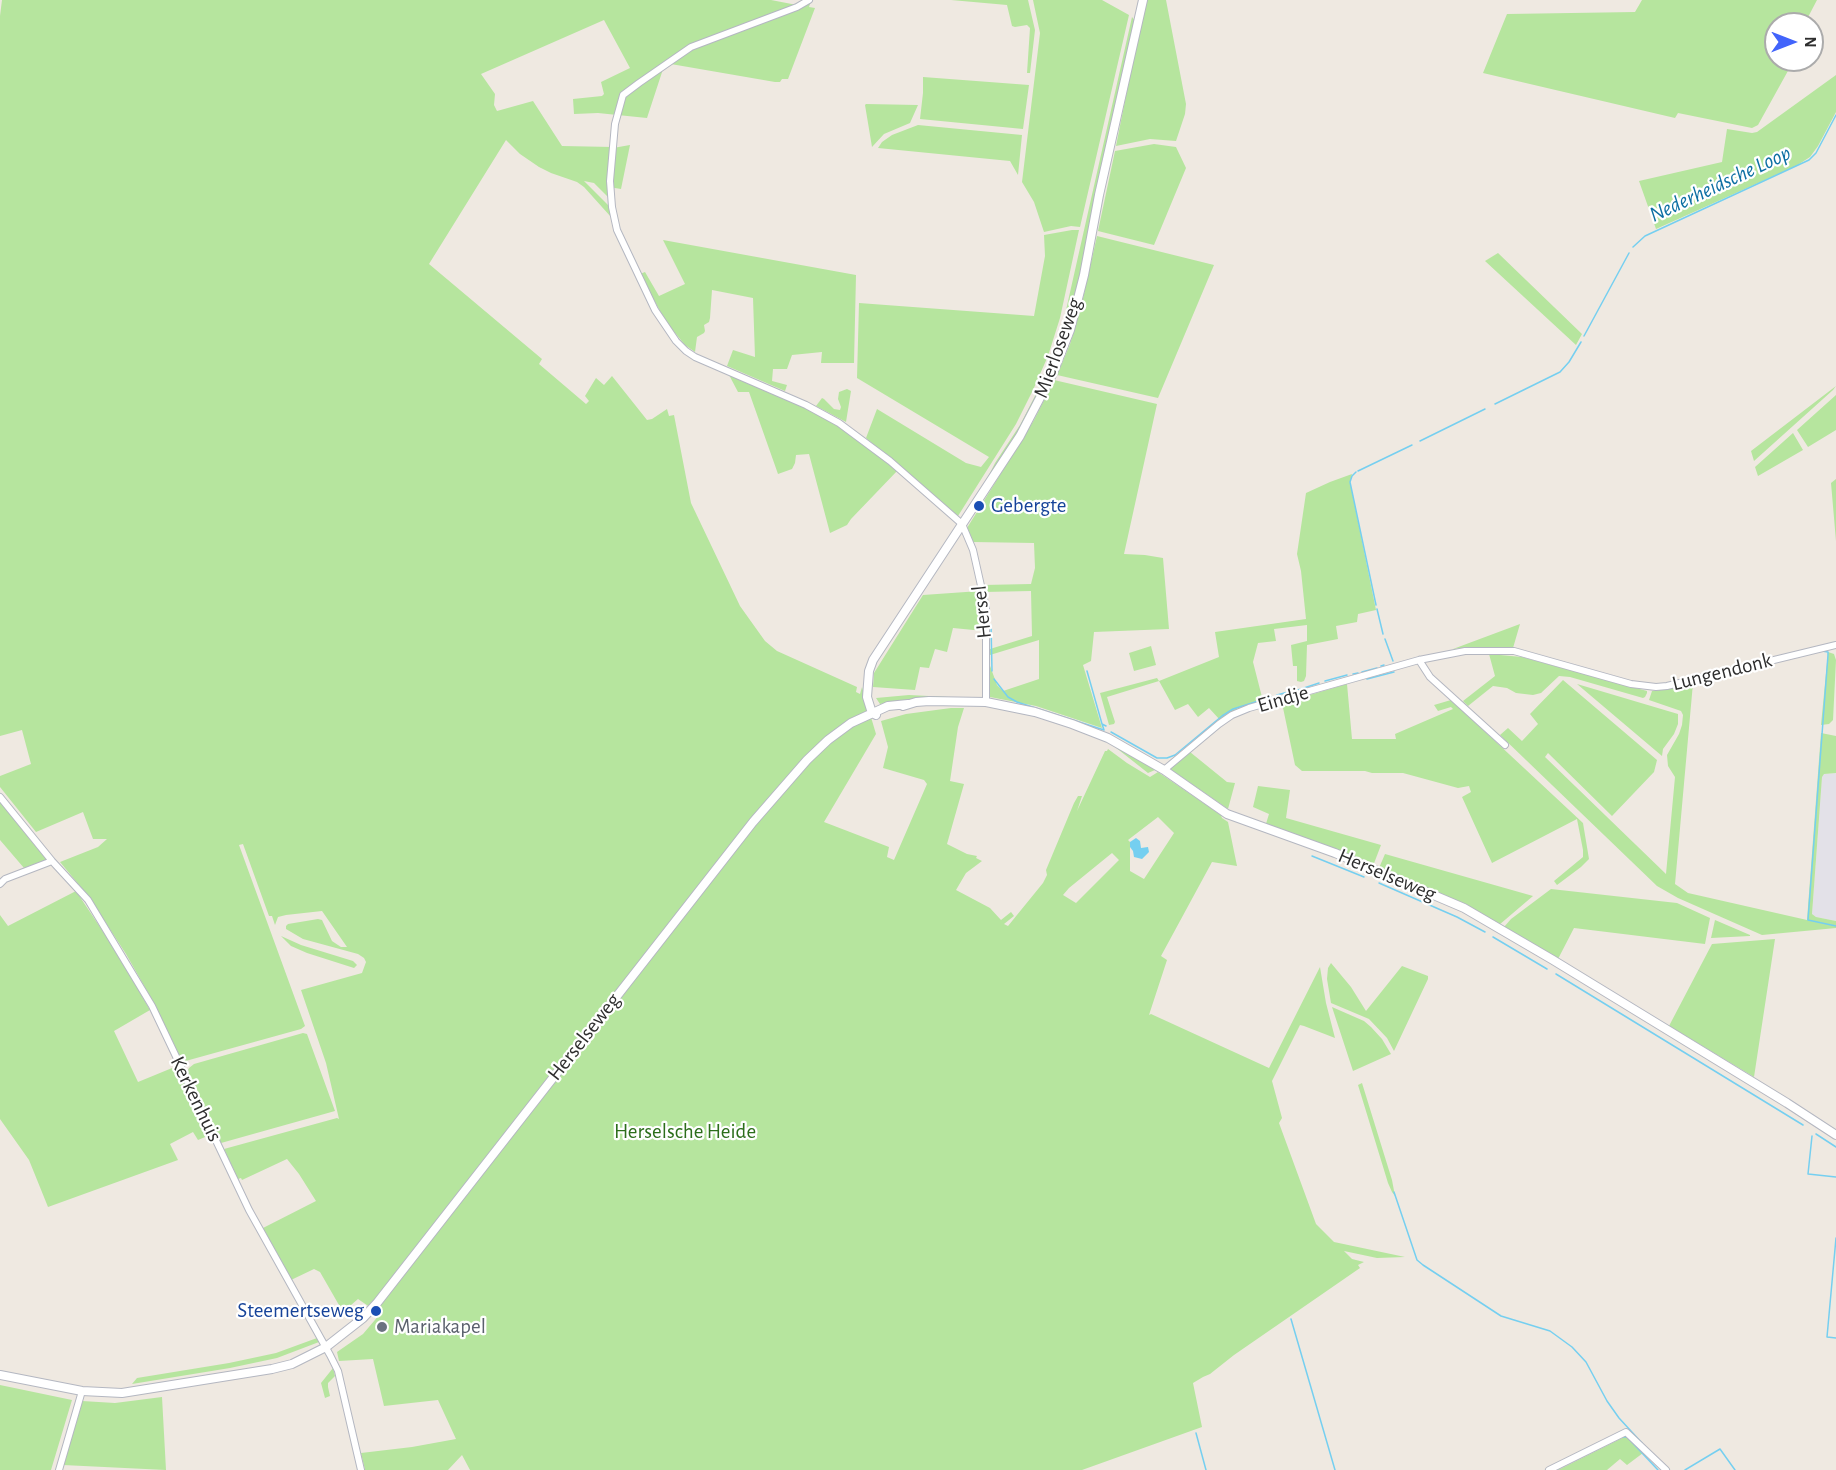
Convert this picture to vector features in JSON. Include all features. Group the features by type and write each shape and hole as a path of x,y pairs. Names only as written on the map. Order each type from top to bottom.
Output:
{"street":[{"path":"809,0 797,7 691,48 623,95 615,124 610,181 620,238 655,310 675,341 695,357 778,391 839,423 891,461 962,525"},
{"name":"Mierloseweg","path":"875,713 867,697 869,671 873,660 1020,436 1040,401 1070,330 1143,0"},
{"name":"Hersel","path":"962,525 972,550 986,608 986,702"},
{"name":"Lungendonk","path":"1538,656 1631,684 1656,687 1836,645"},
{"name":"Eindje","path":"1164,770 1232,715 1260,705 1419,660 1465,651 1514,651 1538,656"},
{"path":"1419,660 1430,677 1505,745"},
{"name":"Herselseweg","path":"326,1347 363,1318 377,1303 753,822 807,760 851,723 875,713 916,702 948,700 986,702 1035,712 1108,738 1164,770 1227,814 1335,853 1464,908 1553,960 1836,1135"},
{"name":"Kerkenhuis","path":"0,797 52,861 88,900 152,1006 249,1210 338,1371 361,1470"},
{"path":"0,884 5,879 52,861"},
{"path":"0,1375 82,1391 122,1393 272,1369 292,1364 326,1347"},
{"path":"59,1470 82,1391"},
{"path":"1549,1470 1626,1432 1666,1470"}],"shaded area":[{"path":"1836,773 1836,921 1812,914 1822,776"}],"green space":[{"name":"Herselsche Heide","path":"2,0 771,0 802,6 811,1 809,7 815,8 788,79 775,82 665,63 647,118 598,113 574,114 573,99 602,96 604,94 601,82 630,68 604,20 481,74 495,94 494,105 497,111 533,101 562,146 613,148 630,145 621,189 609,187 609,198 594,183 584,181 610,207 611,217 584,187 539,167 520,154 506,140 429,264 542,359 539,364 586,404 589,401 585,396 596,378 604,385 612,376 647,420 667,409 669,416 674,415 691,503 740,606 765,641 777,651 857,687 856,692 860,694 862,687 876,734 824,822 889,847 887,857 894,860 927,784 924,780 883,768 888,747 881,721 906,714 964,708 958,727 950,781 964,784 947,844 967,854 977,856 976,858 982,861 966,873 956,890 990,908 1001,920 1011,912 1014,916 1004,924 1008,926 1043,883 1047,875 1046,870 1074,803 1078,796 1082,796 1077,811 1108,749 1150,777 1158,772 1228,822 1237,866 1212,862 1161,956 1167,960 1149,1015 1269,1068 1320,967 1335,1038 1300,1025 1272,1081 1282,1118 1279,1123 1316,1224 1334,1242 1405,1257 1377,1258 1344,1251 1352,1259 1364,1262 1358,1265 1360,1268 1210,1374 1193,1383 1202,1427 1082,1470 470,1470 462,1455 448,1470 365,1470 361,1453 456,1439 438,1400 384,1406 373,1359 339,1361 337,1352 363,1334 380,1314 358,1299 343,1312 320,1272 314,1269 291,1280 263,1228 316,1201 287,1159 242,1180 238,1179 224,1149 339,1119 326,1063 301,990 362,973 366,962 364,958 358,954 303,939 286,929 288,924 322,920 332,941 341,947 347,947 322,911 278,917 275,925 272,916 269,916 243,844 239,845 305,1026 182,1062 155,1005 126,954 89,897 60,862 98,847 107,839 93,839 83,812 36,832 0,787 0,776 31,764 22,730 0,736 0,16","holes":["1158,817 1174,833 1144,879 1130,871 1130,842 1128,840","1112,853 1119,860 1076,903 1063,895"]},
{"path":"951,0 1028,0 1035,30 1030,73 1027,73 1030,28 1027,25 1012,26 1007,5"},
{"path":"1033,0 1102,0 1129,15 1080,227 1071,226 1044,232 1034,202 1022,182 1040,33"},
{"path":"1145,0 1166,0 1186,104 1185,114 1176,141 1150,139 1116,146"},
{"path":"1642,0 1817,0 1811,12 1764,12 1764,72 1787,72 1758,125 1752,128 1678,113 1675,118 1483,73 1507,14 1635,12"},
{"path":"1132,17 1135,21 1085,265 1064,343 1029,419 984,485 995,463 1020,425 1052,357 1064,319"},
{"path":"1836,75 1836,112 1810,157 1796,166 1656,229 1639,181 1722,162 1727,129 1757,132"},
{"path":"923,77 1029,85 1023,129 920,119"},
{"path":"865,105 918,105 910,123 884,134 872,147"},
{"path":"918,125 1022,135 1018,175 1010,161 878,148 892,135"},
{"path":"1154,144 1176,147 1186,168 1154,245 1098,231 1115,151"},
{"path":"1079,230 1060,318 1048,356 1016,424 958,516 866,438 877,409 966,463 981,467 989,457 857,378 859,303 1034,316 1045,256 1044,235"},
{"path":"1097,236 1214,265 1158,398 1057,375 1070,344 1081,307"},
{"path":"663,240 856,275 854,363 821,363 822,352 792,355 787,369 773,369 772,381 787,385 785,391 727,366 733,350 755,357 753,298 712,290 709,322 704,325 704,333 697,337 695,352 685,345 666,322 640,274 645,272 659,296 685,284"},
{"path":"1498,253 1582,334 1576,345 1485,261"},
{"path":"728,373 808,407 845,428 898,470 847,525 830,533 809,454 796,455 792,469 778,474 749,392 738,392"},
{"path":"1054,380 1157,404 1124,554 1163,558 1169,629 1094,632 1091,661 1083,665 1102,728 1036,706 990,697 988,688 989,663 997,685 1003,691 1039,679 1039,640 990,655 990,649 1032,636 1031,591 984,592 983,585 1031,584 1035,568 1034,543 973,542 967,528 1034,420"},
{"path":"1836,386 1833,390 1754,461 1751,451"},
{"path":"847,389 851,391 846,422 816,406 822,398 834,409 840,410 839,392"},
{"path":"1836,395 1836,430 1808,447 1797,430"},
{"path":"1793,433 1803,450 1758,476 1755,467"},
{"path":"1352,474 1350,482 1376,610 1358,614 1357,622 1336,626 1338,639 1307,645 1306,676 1301,682 1297,681 1297,666 1293,666 1291,645 1307,641 1307,625 1274,629 1276,641 1258,643 1253,662 1263,701 1238,708 1220,720 1209,708 1198,717 1188,704 1175,710 1159,681 1219,657 1215,632 1306,619 1297,554 1306,493"},
{"path":"1836,479 1836,541 1831,483"},
{"path":"980,591 984,631 953,628 947,652 935,649 929,668 920,667 915,690 873,687 874,673 923,595"},
{"path":"1520,624 1513,648 1453,649"},
{"path":"1151,646 1156,665 1134,671 1129,653"},
{"path":"1828,652 1834,654 1836,660 1833,720 1829,724 1821,725"},
{"path":"1489,654 1522,657 1647,691 1647,693 1643,698 1570,677 1559,676 1541,693 1533,695 1493,686 1468,706 1463,701 1495,676"},
{"path":"1157,678 1159,681 1107,697 1115,722 1109,725 1100,693"},
{"path":"1563,680 1657,760 1654,772 1612,816 1548,753 1545,757 1666,874 1675,777 1668,766 1667,755 1679,734 1683,715 1681,711 1649,700 1652,691 1693,683 1675,884 1688,893 1807,920 1821,733 1836,736 1836,773 1824,774 1822,777 1812,914 1836,921 1836,928 1762,935 1678,898 1657,886 1500,735 1508,728 1522,741 1538,724 1530,714"},
{"path":"1347,684 1352,739 1396,739 1395,734 1453,709 1451,707 1438,711 1434,705 1451,700 1583,823 1589,859 1557,885 1554,881 1583,857 1577,819 1492,863 1462,797 1471,792 1469,786 1458,788 1403,773 1302,771 1295,765 1282,703"},
{"path":"1577,684 1678,714 1678,724 1663,749 1662,756"},
{"path":"909,695 948,697 880,704 876,698"},
{"path":"1110,743 1117,747 1155,770 1148,773"},
{"path":"1190,752 1227,782 1235,783 1228,809 1170,769"},
{"path":"1258,786 1290,790 1286,818 1381,845 1373,866 1265,827 1269,814 1253,807"},
{"path":"0,799 50,859 24,868 0,840"},
{"path":"1385,854 1533,896 1499,925 1379,868"},
{"path":"1551,889 1677,903 1710,918 1705,944 1574,928 1558,959 1504,927 1511,919"},
{"path":"76,891 116,951 150,1010 114,1031 138,1082 177,1066 210,1135 198,1140 193,1132 170,1144 178,1160 48,1207 29,1160 0,1119 0,915 8,926"},
{"path":"1715,920 1750,935 1750,936 1711,938"},
{"path":"281,936 301,945 353,961 357,965 354,968 307,953 291,946"},
{"path":"1775,939 1754,1077 1669,1026 1712,944"},
{"path":"1331,963 1351,987 1366,1011 1402,966 1428,976 1394,1051 1387,1038 1369,1019 1331,1003 1327,979"},
{"path":"1332,1007 1364,1021 1382,1039 1391,1054 1353,1071"},
{"path":"303,1033 307,1034 335,1111 221,1143 187,1072 189,1068 194,1064"},
{"path":"1362,1083 1395,1196 1388,1183 1358,1085"},
{"path":"317,1338 319,1342 277,1358 132,1384 137,1378 276,1353"},
{"path":"333,1368 335,1376 328,1383 330,1396 325,1398 321,1383"},
{"path":"0,1385 72,1400 51,1470 0,1470"},
{"path":"162,1397 166,1470 63,1465 82,1401 115,1403"},
{"path":"1626,1436 1643,1453 1627,1465 1620,1459 1607,1470 1558,1470"}],"water":[{"path":"1136,838 1140,841 1141,848 1148,847 1149,852 1142,859 1134,857 1130,847 1130,842"}],"waterway":[{"name":"Nederheidsche Loop","path":"1633,247 1645,236 1809,160 1816,153 1836,115"},
{"name":"Nederheidsche Loop","path":"1584,336 1629,253"},
{"name":"Nederheidsche Loop","path":"1495,404 1560,372 1581,342"},
{"name":"Nederheidsche Loop","path":"1420,441 1485,409"},
{"name":"Nederheidsche Loop","path":"1358,471 1412,445"},
{"name":"Nederheidsche Loop","path":"1356,472 1350,482 1376,605"},
{"path":"985,586 987,596"},
{"name":"Nederheidsche Loop","path":"1377,609 1383,634"},
{"path":"991,625 992,671"},
{"name":"Nederheidsche Loop","path":"1385,639 1393,661"},
{"path":"1822,651 1828,652 1828,655 1808,920 1836,926"},
{"path":"1362,672 1377,668"},
{"path":"1087,671 1102,724"},
{"path":"1367,679 1394,672"},
{"path":"1687,685 1738,672"},
{"path":"1353,674 1358,673"},
{"path":"1325,681 1347,675"},
{"path":"994,679 1008,697 1017,702 1104,730 1102,724 1106,726"},
{"path":"1298,690 1319,683"},
{"path":"1277,695 1292,691"},
{"path":"1111,732 1157,758 1167,758 1175,755 1233,709 1271,697"},
{"path":"1312,856 1364,877"},
{"path":"1379,883 1457,917 1485,932"},
{"path":"1493,937 1547,969"},
{"path":"1556,974 1803,1125"},
{"path":"1816,1134 1836,1147"},
{"path":"1812,1136 1808,1174 1836,1177"},
{"path":"1394,1192 1417,1260 1501,1316 1550,1331 1572,1347 1586,1362 1619,1418 1642,1443"},
{"path":"1836,1238 1827,1337 1836,1338"},
{"path":"1291,1319 1335,1470"},
{"path":"1196,1433 1206,1470"},
{"path":"1623,1437 1627,1437 1658,1470"},
{"path":"1685,1470 1720,1449 1735,1470"}],"place":[{"name":"Gebergte","path":"979,506"},
{"name":"Steemertseweg","path":"376,1311"},
{"name":"Mariakapel","path":"382,1327"}]}
